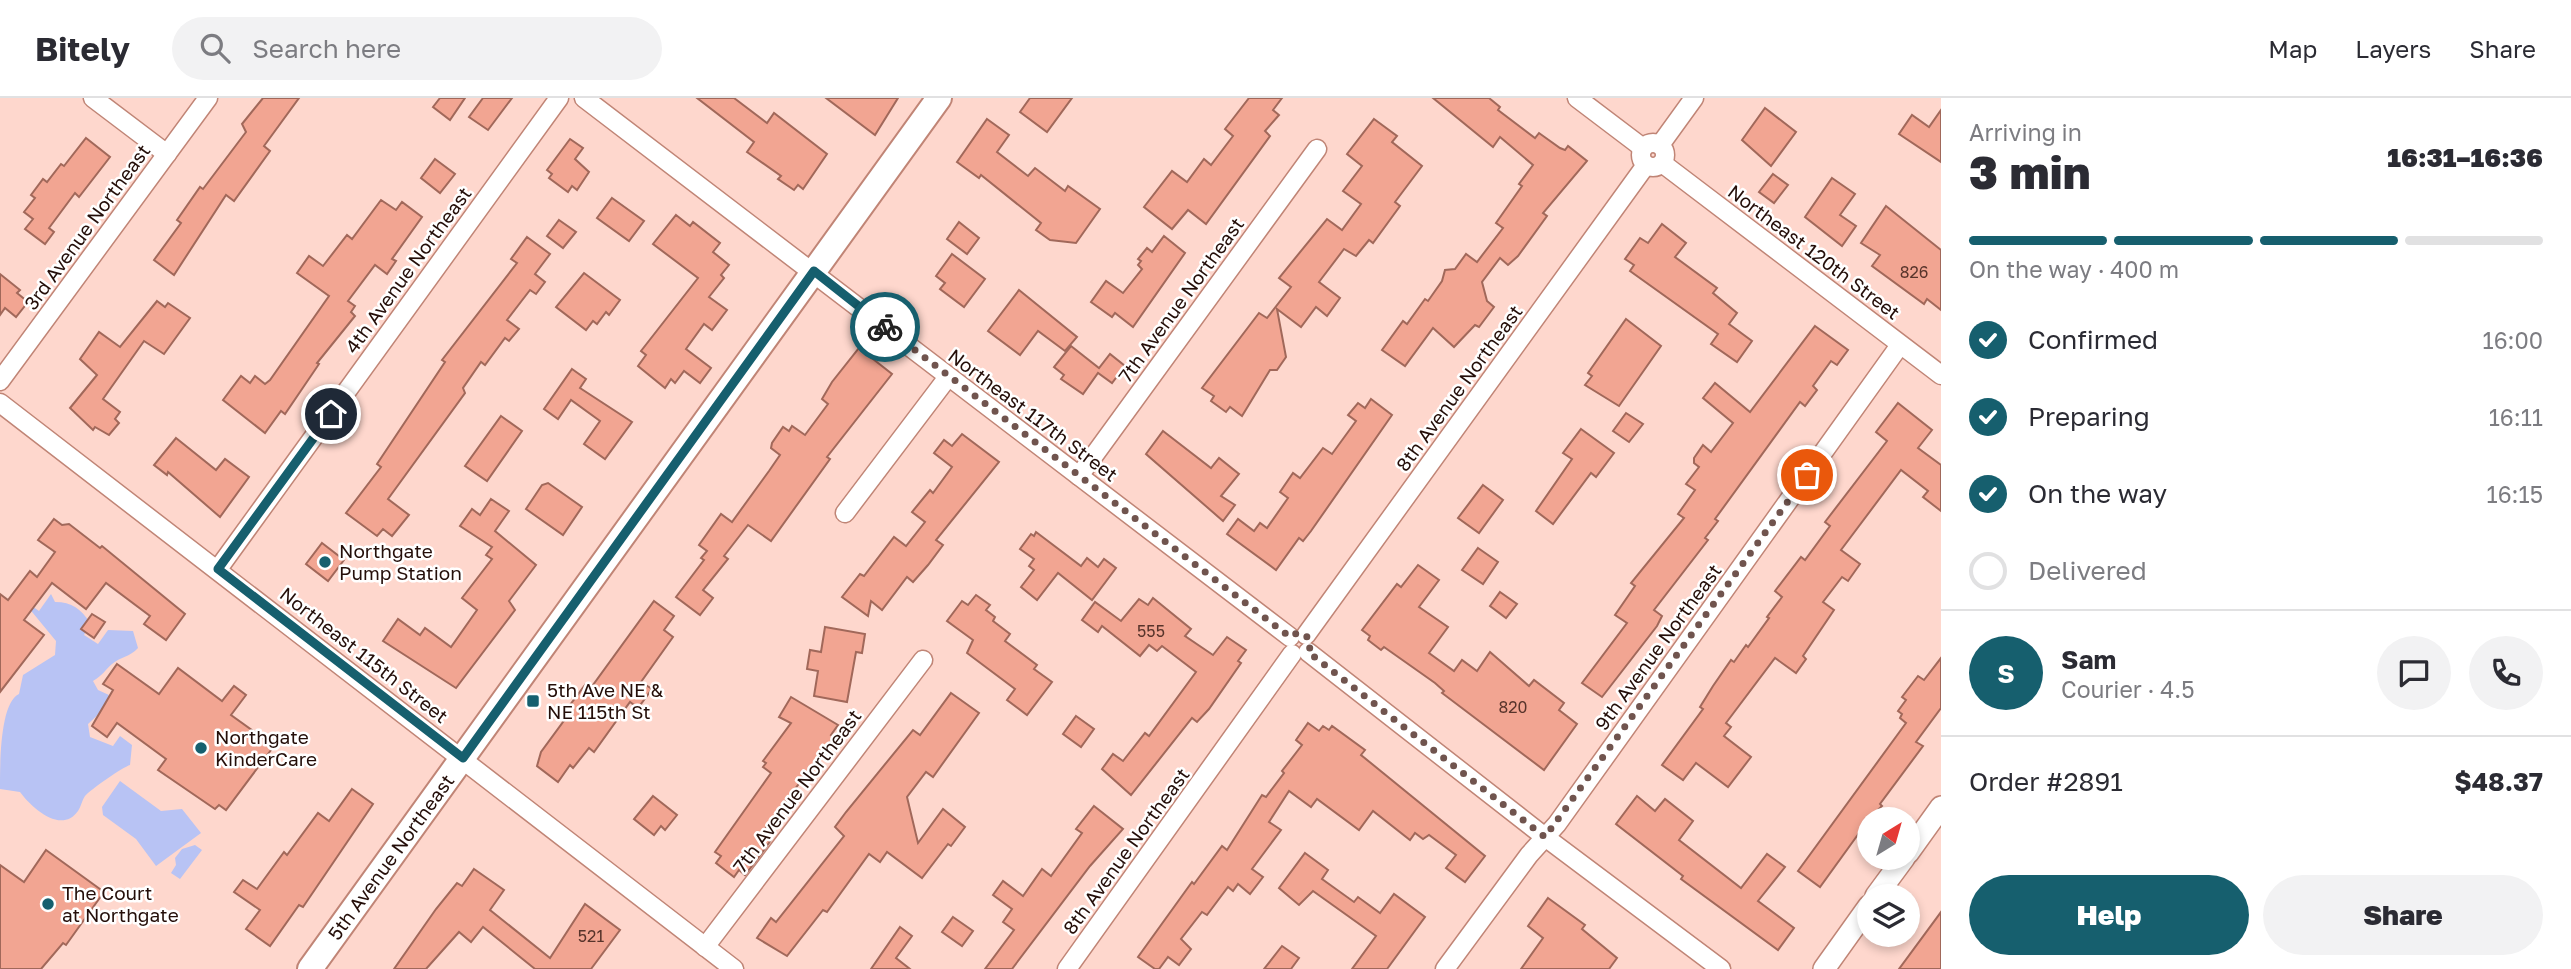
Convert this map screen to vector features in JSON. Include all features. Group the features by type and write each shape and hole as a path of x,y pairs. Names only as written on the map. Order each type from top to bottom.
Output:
{"main road":[{"name":"5th Avenue Northeast","path":"310,969 939,98"}],"street":[{"path":"93,98 167,154"},
{"name":"3rd Avenue Northeast","path":"0,381 208,98"},
{"name":"4th Avenue Northeast","path":"218,569 559,98"},
{"name":"Northeast 117th Street","path":"584,98 814,271 1545,837 1721,969"},
{"name":"Northeast 120th Street","path":"1577,98 1941,375"},
{"name":"8th Avenue Northeast","path":"1067,969 1694,98"},
{"name":"7th Avenue Northeast","path":"1079,477 1317,149"},
{"name":"9th Avenue Northeast","path":"1445,969 1545,837 1900,345"},
{"path":"845,513 948,377"},
{"name":"Northeast 115th Street","path":"0,403 734,969"},
{"name":"7th Avenue Northeast","path":"705,947 923,660"},
{"path":"1920,836 1941,807"},
{"path":"1824,969 1857,923"}],"shaded area":[{"path":"51,594 55,602 76,607 83,614 90,623 84,635 98,644 108,630 133,631 138,648 115,662 93,681 98,690 109,695 103,710 88,724 90,737 113,746 120,736 132,745 130,765 88,793 78,811 71,818 63,820 39,811 20,792 0,789 2,735 8,709 19,694 23,675 55,655 56,641 28,607 29,604 39,611"},
{"path":"120,781 161,811 182,809 201,833 156,866 136,839 103,815 102,807"},
{"path":"195,845 202,850 180,879 171,873 176,865 175,858 182,849"}],"building":[{"path":"263,98 299,98 264,146 270,151 234,201 226,195 174,275 154,260 181,223 177,220 200,187 203,189 246,132 242,124"},
{"path":"440,98 465,98 450,120 433,107"},
{"path":"483,98 512,98 488,130 469,117"},
{"path":"697,98 734,98 767,123 774,113 827,154 803,189 798,185 794,190 778,179 781,176 747,152 754,142"},
{"path":"826,98 898,98 875,135"},
{"path":"1030,98 1072,98 1047,132 1020,112"},
{"path":"1249,98 1282,98 1273,110 1279,115 1265,131 1270,136 1206,224 1188,210 1172,229 1144,207 1172,171 1187,182 1204,159 1211,165 1233,136 1225,129"},
{"path":"1433,98 1489,98 1500,107 1498,110 1535,138 1539,133 1560,148 1565,150 1568,146 1587,161 1543,213 1547,216 1518,256 1508,265 1500,258 1482,282 1487,301 1494,307 1479,327 1475,325 1454,347 1433,328 1405,366 1382,350 1403,321 1407,324 1425,299 1428,301 1442,281 1445,270 1455,269 1466,254 1477,262 1503,228 1496,223 1533,165 1500,137 1493,147"},
{"path":"1765,108 1796,132 1771,166 1742,140"},
{"path":"1941,110 1941,162 1899,134 1912,115 1929,127"},
{"path":"987,119 1009,135 997,152 1028,176 1035,168 1065,191 1068,186 1100,209 1076,243 1050,240 1036,230 1041,223 981,175 979,178 957,162"},
{"path":"1374,119 1397,136 1392,142 1422,166 1395,202 1400,206 1373,243 1369,240 1356,256 1344,249 1319,282 1340,298 1327,316 1316,307 1301,327 1277,309 1286,357 1277,370 1270,370 1242,416 1230,407 1226,412 1211,401 1214,396 1202,388 1259,313 1267,318 1291,287 1279,278 1327,219 1342,230 1361,204 1343,191 1362,166 1347,154"},
{"path":"86,138 110,157 79,197 75,193 49,228 54,232 45,244 25,229 33,219 24,212 35,198 31,195 43,179 47,182 61,164 64,166"},
{"path":"570,139 583,148 575,159 589,172 577,190 572,186 568,192 549,178 552,174 547,170"},
{"path":"435,159 455,174 440,193 421,178"},
{"path":"1773,174 1788,185 1774,203 1759,192"},
{"path":"1832,178 1855,194 1840,215 1856,226 1842,246 1805,217"},
{"path":"612,198 644,221 629,241 597,218"},
{"path":"381,200 396,210 402,202 422,217 392,259 396,261 387,274 375,265 348,301 355,306 351,312 355,316 317,363 319,364 285,414 281,411 265,433 223,400 241,376 250,383 255,376 265,384 270,380 329,296 297,273 309,256 323,266 347,235 352,239"},
{"path":"1886,206 1941,250 1941,310 1927,299 1924,304 1872,266 1880,255 1861,243"},
{"path":"676,215 690,226 693,222 720,243 713,252 729,265 721,275 724,278 709,297 727,310 712,330 704,324 686,349 711,368 700,383 684,371 675,383 671,379 665,388 638,366 646,355 641,351 698,278 653,244"},
{"path":"559,220 576,232 563,248 547,236"},
{"path":"959,222 979,238 967,254 947,239"},
{"path":"1662,224 1686,243 1675,257 1717,288 1713,293 1737,313 1729,324 1752,341 1737,362 1711,344 1718,334 1630,271 1634,265 1625,259 1640,238 1648,243"},
{"path":"1164,236 1185,253 1133,327 1115,313 1112,317 1091,302 1106,281 1123,293 1142,269 1138,265 1141,261 1138,259 1147,248 1152,252"},
{"path":"527,237 550,254 535,274 545,282 536,294 530,290 507,320 519,329 509,341 505,338 485,365 481,362 463,388 465,393 388,499 409,515 392,536 383,529 377,536 346,513 381,467 377,464 445,362 442,360 517,263 511,259"},
{"path":"952,254 985,279 964,307 940,289 945,283 936,276"},
{"path":"584,273 620,300 609,315 606,312 597,324 593,321 586,330 556,307"},
{"path":"0,274 20,290 17,293 28,302 16,317 5,308 0,315"},
{"path":"1019,290 1077,337 1065,351 1038,331 1020,355 988,331"},
{"path":"157,301 165,307 168,303 190,318 164,354 144,341 103,399 120,412 115,419 119,423 109,435 95,427 93,430 70,408 97,375 80,359 99,332 120,347"},
{"path":"1626,319 1661,346 1619,406 1585,385 1592,376 1588,373"},
{"path":"1815,326 1848,350 1837,365 1831,361 1813,386 1817,390 1805,406 1800,402 1715,519 1718,521 1705,538 1708,540 1654,610 1662,616 1657,626 1602,697 1582,683 1627,623 1615,615 1635,586 1631,583 1684,518 1678,514 1695,490 1686,484 1699,467 1694,463 1694,458 1703,445 1711,452 1733,423 1703,398 1715,383 1750,412"},
{"path":"1071,346 1099,368 1110,354 1125,366 1112,383 1098,373 1083,394 1061,379 1064,375 1054,367"},
{"path":"859,348 892,374 827,457 830,459 771,541 748,525 724,556 728,559 703,590 713,598 700,615 676,597 704,560 701,558 707,551 699,545 721,514 732,522 769,471 780,455 771,448 772,443 783,427 789,431 792,426 805,435 828,404 822,399 832,382"},
{"path":"572,369 586,379 580,388 632,422 605,459 584,444 600,421 571,400 558,419 544,409"},
{"path":"1371,399 1392,415 1311,531 1303,541 1299,538 1276,570 1227,534 1238,519 1254,531 1260,523 1267,528 1288,498 1280,492 1293,473 1300,478 1323,448 1332,454 1356,421 1348,415 1358,403 1365,408"},
{"path":"1898,403 1932,430 1918,448 1941,465 1941,511 1923,497 1928,491 1901,470 1841,550 1860,564 1848,581 1842,577 1823,602 1834,610 1803,656 1806,659 1796,673 1775,658 1726,723 1731,727 1724,736 1751,757 1728,787 1696,763 1683,780 1662,765 1703,709 1700,707 1731,660 1734,662 1746,645 1748,647 1769,618 1767,617 1782,597 1775,591 1801,557 1805,560 1830,526 1825,522 1887,441 1876,432"},
{"path":"1626,413 1643,424 1629,442 1613,431"},
{"path":"501,416 522,431 487,481 465,466"},
{"path":"1581,429 1614,453 1596,477 1591,473 1553,524 1536,511 1572,459 1563,453"},
{"path":"1163,431 1211,468 1219,458 1239,474 1221,496 1235,505 1223,521 1146,454"},
{"path":"962,434 999,462 936,540 943,545 928,565 913,582 907,577 882,610 871,601 868,616 842,597 860,574 864,576 894,537 906,546 925,522 912,512 930,490 933,493 952,467 934,453 944,440 952,446"},
{"path":"176,438 216,470 225,459 249,477 220,517 168,472 167,475 154,465"},
{"path":"548,483 582,507 563,535 526,509 542,485"},
{"path":"1483,485 1503,500 1479,533 1458,518"},
{"path":"491,499 509,511 495,531 536,565 509,601 515,610 456,688 383,641 398,619 420,635 425,628 451,647 477,610 462,598 492,559 486,555 492,547 460,526 472,509 480,515"},
{"path":"54,519 62,525 69,524 100,548 102,546 185,614 166,640 144,624 150,616 106,583 86,609 52,583 24,620 44,635 0,692 0,594 8,600 30,571 37,577 55,552 38,540"},
{"path":"1036,532 1081,566 1087,558 1098,567 1104,559 1116,568 1092,600 1058,573 1037,600 1021,587 1034,570 1029,566 1034,559 1020,549 1031,534 1034,536"},
{"name":"Northgate Pump Station","path":"322,543 344,560 328,581 306,564"},
{"path":"1478,548 1498,562 1483,584 1462,570"},
{"path":"1418,565 1439,580 1419,607 1448,627 1429,653 1454,671 1462,660 1477,671 1490,652 1529,686 1534,680 1564,703 1559,710 1577,724 1544,770 1442,693 1444,691 1435,683 1384,647 1381,650 1368,640 1370,636 1362,630 1397,584 1401,587"},
{"path":"1500,592 1517,604 1506,618 1490,606"},
{"path":"976,595 990,605 986,610 995,617 993,621 1010,634 1005,641 1037,665 1034,669 1052,682 1027,715 1007,700 1015,689 967,653 973,640 947,621 962,601 968,605"},
{"path":"1153,598 1191,629 1185,636 1213,655 1227,637 1246,650 1238,661 1241,663 1209,709 1197,722 1192,718 1131,795 1102,769 1113,754 1123,761 1145,733 1149,736 1196,672 1162,646 1157,651 1149,645 1140,656 1102,626 1098,632 1082,620 1095,602 1121,621 1139,599 1148,605"},
{"path":"654,601 674,616 664,630 673,637 641,682 652,689 638,708 630,702 594,752 589,748 573,768 570,765 558,782 537,766 541,752 571,711 567,709 585,685 590,689"},
{"path":"92,614 105,622 94,638 81,629"},
{"path":"825,627 865,634 862,653 856,652 847,702 814,696 818,671 807,669 810,650 821,652"},
{"path":"1941,658 1941,708 1916,742 1923,746 1880,804 1881,807 1857,807 1857,836 1820,887 1798,871 1906,723 1900,718 1902,714 1898,711 1906,700 1902,697 1918,676 1924,680"},
{"path":"117,664 159,694 178,668 222,701 234,686 246,695 231,715 274,746 226,810 219,805 215,809 158,770 166,759 117,723 107,737 92,726 113,690 103,684"},
{"path":"951,693 979,713 933,777 926,772 907,797 918,843 943,809 965,827 951,846 948,844 922,878 887,852 880,862 869,854 827,912 823,910 787,956 757,938 771,918 776,922 844,836 835,827 846,812 913,730 920,735"},
{"path":"791,697 838,725 831,735 834,737 762,833 771,840 745,875 739,870 734,877 716,863 721,856 715,852 771,773 763,767 766,763 763,761 791,723 779,717"},
{"path":"1076,716 1094,729 1081,747 1063,734"},
{"path":"1308,723 1319,731 1323,726 1329,730 1332,726 1365,750 1361,755 1485,856 1465,882 1446,868 1456,855 1429,835 1423,839 1415,833 1410,840 1373,811 1359,830 1317,799 1311,807 1289,791 1269,822 1281,830 1252,869 1263,877 1250,894 1238,884 1233,891 1228,887 1207,915 1202,912 1181,939 1191,949 1179,965 1168,957 1159,969 1155,969 1138,957 1192,882 1194,884 1222,846 1227,850 1262,795 1266,797 1284,773 1282,771 1302,745 1296,740"},
{"path":"352,789 373,804 303,907 299,905 270,946 246,929 260,910 234,892 243,880 257,889 284,852 287,855 318,813 329,821"},
{"path":"653,796 677,815 665,830 661,826 654,835 634,819"},
{"path":"1637,796 1655,811 1665,799 1693,821 1679,840 1741,888 1767,854 1785,867 1758,901 1794,928 1778,950 1681,879 1683,876 1616,824"},
{"path":"1094,806 1123,829 1090,866 1012,969 985,969 1014,930 1003,922 1012,909 993,895 1003,881 1023,896 1042,869 1051,876 1082,833 1076,829"},
{"name":"The Court at Northgate","path":"46,850 104,892 66,945 63,943 41,969 0,969 0,865 24,882"},
{"path":"1305,853 1328,870 1322,879 1354,902 1358,897 1380,913 1394,894 1425,917 1387,969 1352,969 1376,936 1313,891 1299,905 1279,888"},
{"path":"474,869 504,890 490,910 550,958 585,904 620,930 591,969 535,969 483,927 471,942 459,932 426,969 394,969 436,909 457,883 462,886"},
{"path":"1548,898 1585,925 1582,929 1617,958 1609,969 1521,969 1543,938 1528,926"},
{"path":"1941,912 1941,969 1899,969 1915,947 1920,947 1920,940"},
{"path":"953,917 973,931 962,946 942,932"},
{"path":"900,927 912,936 896,958 910,969 871,969"},
{"path":"1282,946 1299,958 1291,969 1264,969"}],"way so far":[{"path":"885,327 1290,637 1297,633 1306,635 1311,645 1308,652 1545,837 1807,475"}],"place":[{"name":"Northgate Pump Station","path":"325,562"},
{"name":"5th Ave NE & NE 115th St","path":"533,701"},
{"name":"Northgate KinderCare","path":"201,748"},
{"name":"The Court at Northgate","path":"48,904"}],"route":[{"path":"331,414 218,569 463,758 814,271 885,327"}]}
